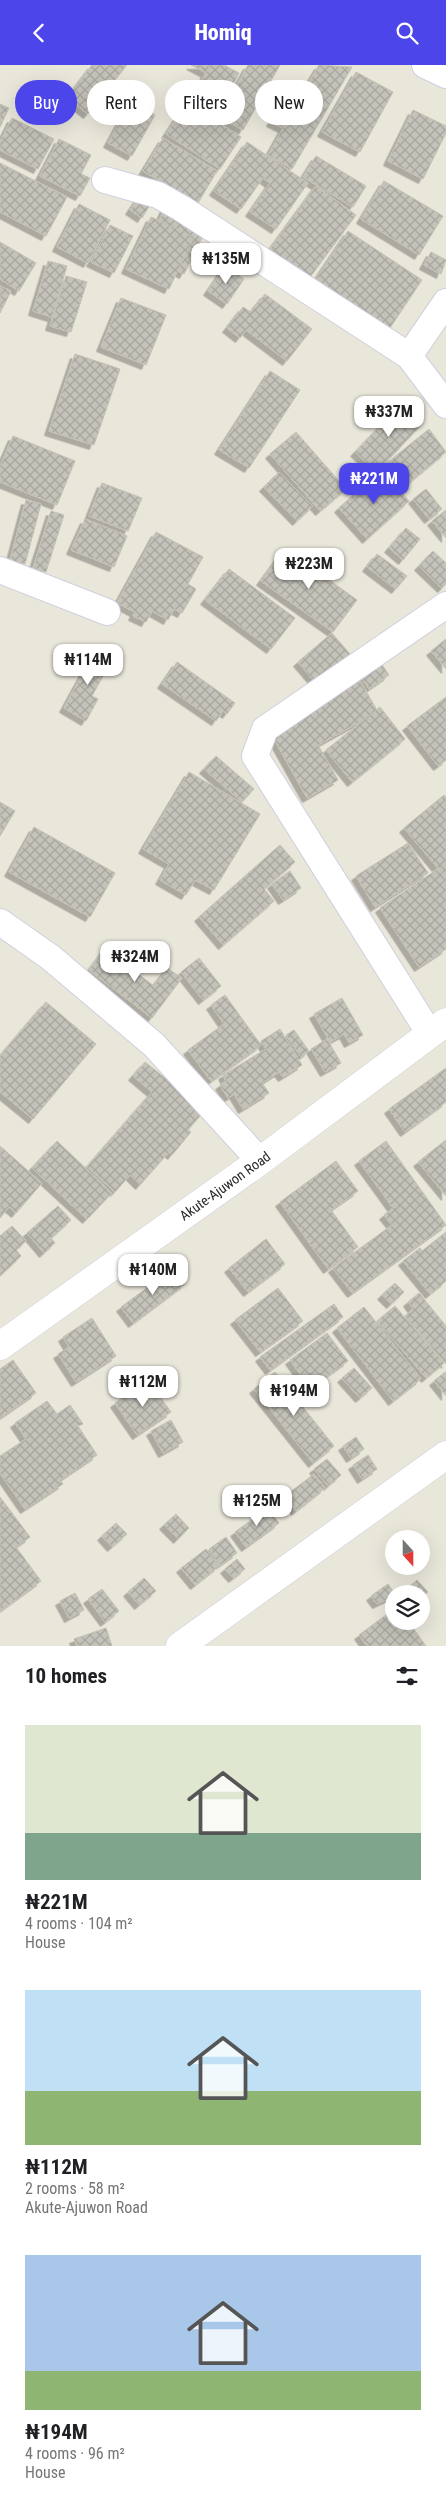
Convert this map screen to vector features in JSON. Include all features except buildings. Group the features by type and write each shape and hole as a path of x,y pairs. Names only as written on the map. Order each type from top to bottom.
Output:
{"main road":[{"name":"Akute-Ajuwon Road","path":"0,1346 260,1161 438,1028"},
{"path":"180,1646 446,1455"}],"street":[{"path":"426,65 446,75"},
{"path":"105,180 158,195 181,207 408,356 446,405"},
{"path":"408,356 446,302"},
{"path":"0,570 107,612"},
{"path":"438,1028 255,755 265,729 446,605"},
{"path":"0,923 50,957 154,1045 260,1161"}]}
